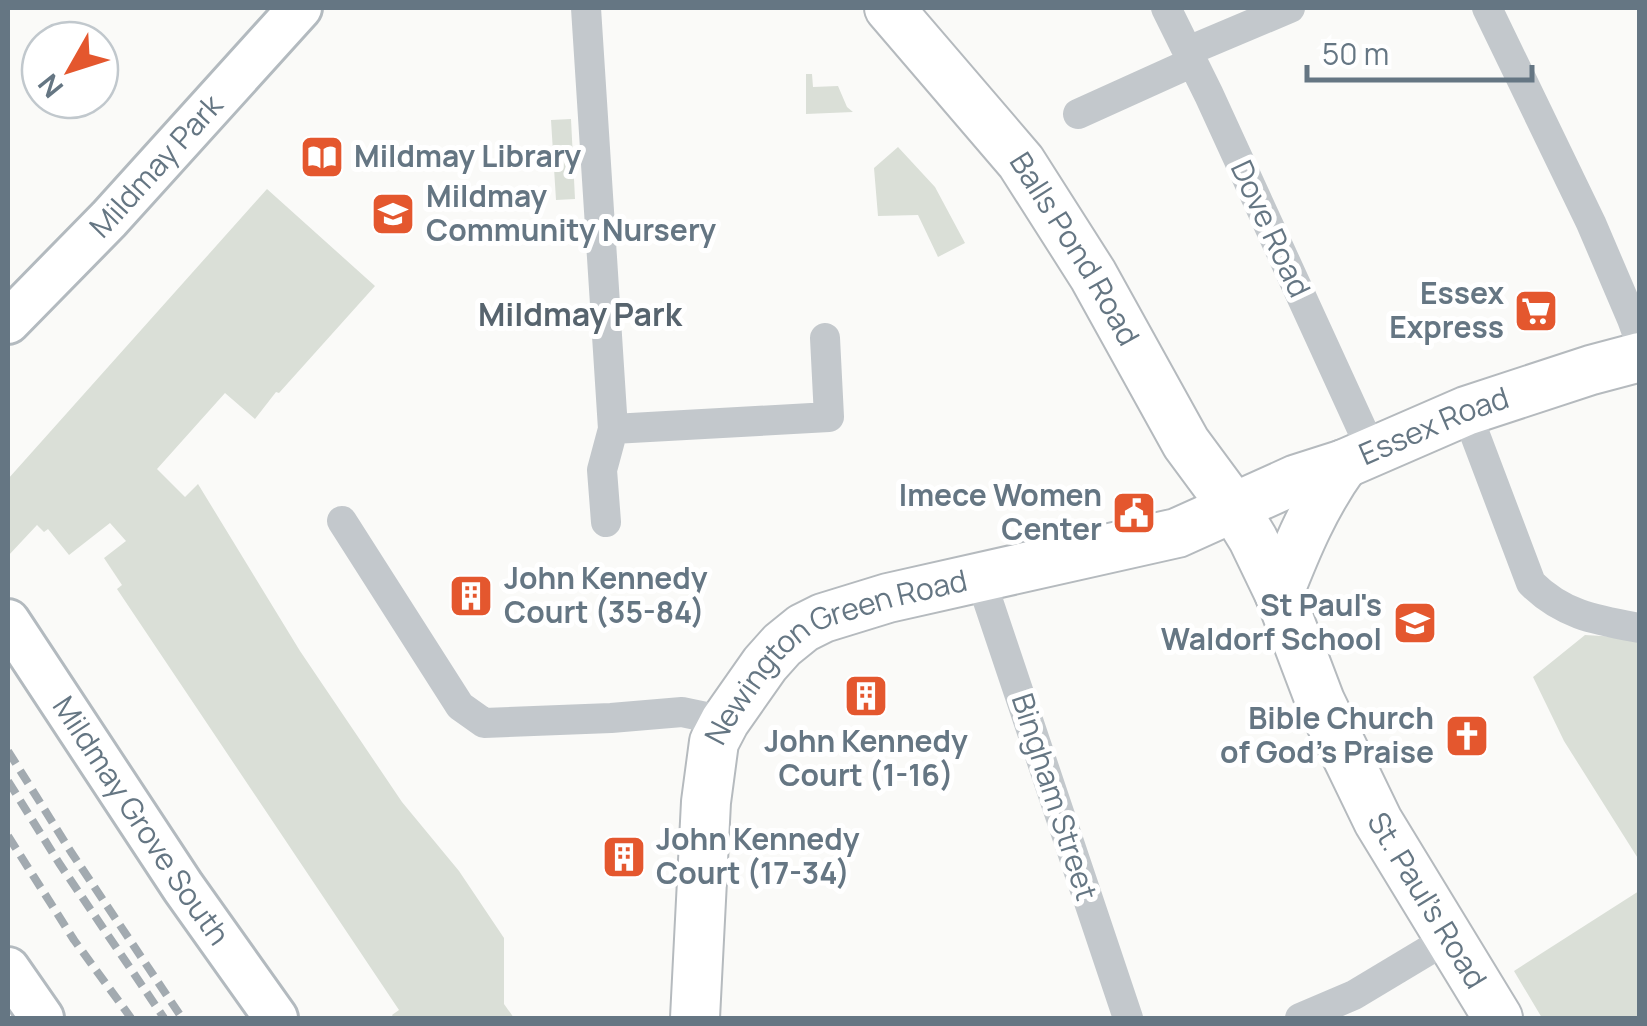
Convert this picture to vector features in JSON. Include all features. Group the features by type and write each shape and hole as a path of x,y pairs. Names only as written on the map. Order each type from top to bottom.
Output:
{"main road":[{"name":"Balls Pond Road","path":"889,8 1021,162 1101,288 1186,443 1234,508"},
{"name":"Essex Road","path":"1234,508 1466,411 1640,357"},
{"path":"1279,593 1306,526 1330,483 1358,458"},
{"name":"Newington Green Road","path":"695,1018 706,802 714,742 765,664 782,645 802,628 858,606 1159,538 1234,508"},
{"name":"St. Paul's Road","path":"1234,508 1279,593 1320,700 1384,832 1498,1018"}],"street":[{"name":"Mildmay Park","path":"8,322 120,207 300,8"},
{"path":"586,8 613,429 602,470 606,522"},
{"name":"Dove Road","path":"1166,8 1190,56 1358,458"},
{"path":"1078,114 1290,8"},
{"path":"1487,8 1591,223 1640,341"},
{"path":"613,429 830,418 825,338"},
{"path":"1466,411 1531,583 1550,602 1592,618 1640,628"},
{"path":"342,520 460,706 484,723 682,712 725,722"},
{"name":"Bingham Street","path":"982,576 1128,1018"},
{"name":"Mildmay Grove South","path":"8,621 183,887 276,1018"},
{"path":"1300,1018 1354,995 1449,938"},
{"path":"8,969 42,1018"}],"shaded area":[{"path":"806,74 812,74 813,87 838,86 853,112 806,114"},
{"path":"571,119 575,199 556,200 551,120"},
{"path":"898,147 935,187 965,243 938,257 918,215 878,216 874,168"},
{"path":"267,189 375,286 255,419 225,393 157,469 185,497 198,484 300,651 402,802 459,871 504,938 504,1004 514,1018 394,1018 392,1015 399,1010 117,589 122,585 104,558 126,541 110,523 69,555 48,529 44,532 37,525 8,556 8,479"},
{"path":"1585,635 1639,642 1639,860 1564,741 1533,677"},
{"path":"1639,891 1639,1018 1542,1018 1514,971"}],"railway":[{"path":"8,751 182,1018"},
{"path":"8,781 164,1018"},
{"path":"8,836 74,940 131,1018"}],"place":[{"name":"Mildmay Library","path":"322,157"},
{"name":"Mildmay Community Nursery","path":"393,214"},
{"name":"Essex Express","path":"1536,311"},
{"name":"Imece Women Center","path":"1134,513"},
{"name":"John Kennedy Court (35-84)","path":"471,596"},
{"name":"St Paul's Waldorf School","path":"1415,623"},
{"name":"John Kennedy Court (1-16)","path":"866,696"},
{"name":"Bible Church of God's Praise","path":"1467,736"},
{"name":"John Kennedy Court (17-34)","path":"624,857"}],"district":[{"name":"Mildmay Park","path":"580,315"}]}
